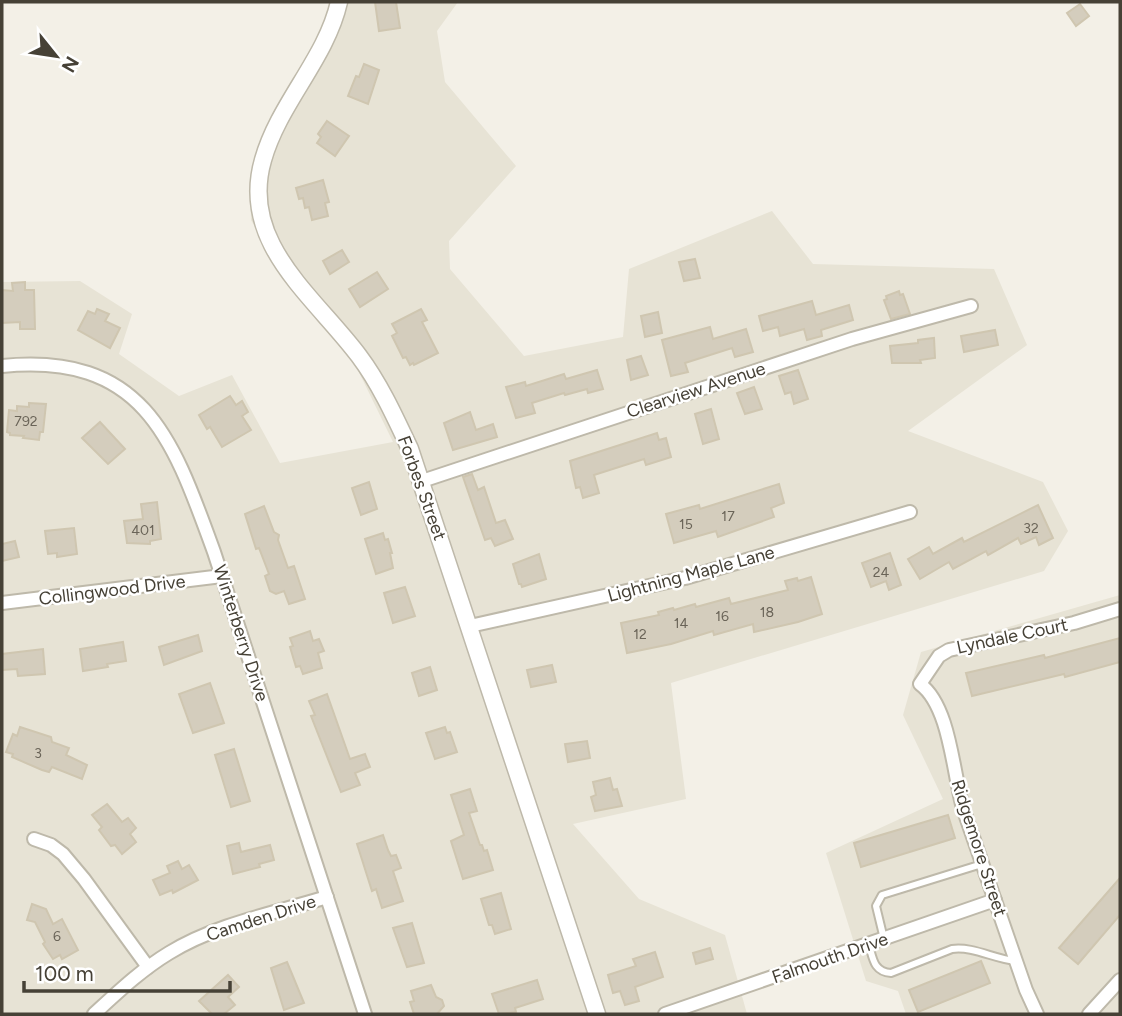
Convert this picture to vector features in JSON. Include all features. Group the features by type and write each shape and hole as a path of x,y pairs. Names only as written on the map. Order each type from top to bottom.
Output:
{"street":[{"name":"Forbes Street","path":"339,2 329,34 268,142 258,184 260,216 272,247 289,272 360,358 380,388 405,438 422,481 597,1014"},
{"name":"Clearview Avenue","path":"422,481 838,344 971,306"},
{"name":"Winterberry Drive","path":"2,366 46,364 68,368 111,383 141,406 156,423 176,454 222,576 365,1014"},
{"name":"Lightning Maple Lane","path":"470,626 685,579 909,512"},
{"name":"Collingwood Drive","path":"2,603 222,576"},
{"name":"Lyndale Court","path":"920,684 939,656 949,650 1120,609"},
{"name":"Ridgemore Street","path":"920,684 931,692 946,729 956,781 982,864 1037,1014"},
{"path":"34,839 51,845 63,854 148,967"},
{"name":"Camden Drive","path":"94,1014 148,967 192,941 327,897"},
{"name":"Falmouth Drive","path":"665,1014 995,900"},
{"path":"1089,1014 1120,980"}],"lane":[{"path":"884,940 876,906 883,895 982,864"},
{"path":"869,945 874,964 883,972 891,973 952,949 962,948 1016,961"}],"shaded area":[{"path":"334,2 458,2 437,31 445,82 516,166 449,241 450,269 524,356 623,337 629,269 772,211 813,264 994,269 1027,345 908,431 1043,482 1068,531 1044,571 671,683 686,799 573,824 639,899 725,935 747,1014 2,1014 2,282 80,281 132,314 119,354 179,396 232,375 280,463 393,442 353,360 282,274 251,220 250,177 272,123 326,30"},
{"path":"1120,595 1120,1014 906,1014 898,991 866,981 826,853 943,799 903,715 921,652"}],"building":[{"path":"375,2 396,2 400,28 379,31"},
{"path":"1080,4 1089,16 1076,26 1067,13"},
{"path":"364,64 379,70 368,104 348,96"},
{"path":"327,121 349,136 335,156 317,143 321,137 318,134"},
{"path":"323,180 329,202 325,203 328,216 312,220 309,207 305,208 303,198 299,199 296,188"},
{"path":"342,250 349,262 330,274 323,261"},
{"path":"695,259 700,278 684,281 679,262"},
{"path":"377,272 388,289 360,307 349,289"},
{"path":"25,282 25,290 34,290 35,329 20,329 20,322 2,323 2,290 13,291 12,283"},
{"path":"899,291 900,295 903,294 910,314 891,319 884,300 887,299 886,296"},
{"path":"812,301 816,315 849,305 853,320 821,330 822,336 807,340 804,329 780,336 778,327 763,331 759,316"},
{"path":"97,309 109,314 105,321 120,328 110,348 78,330 88,311 95,314"},
{"path":"421,309 427,320 422,322 438,353 410,365 406,357 403,358 392,336 397,333 392,324"},
{"path":"658,312 662,333 645,337 641,316"},
{"path":"710,327 713,339 746,329 753,352 735,357 732,348 685,363 688,372 671,376 662,340"},
{"path":"995,330 998,345 964,352 961,336"},
{"path":"934,338 935,358 920,360 921,363 892,363 890,346"},
{"path":"641,356 648,375 631,380 627,360"},
{"path":"597,370 603,389 588,393 587,389 565,395 564,393 532,403 535,413 516,418 506,387 525,382 526,386 564,374 566,379"},
{"path":"798,370 808,399 794,404 791,392 785,394 779,376"},
{"path":"754,387 762,409 745,414 737,393"},
{"path":"230,396 236,405 242,401 248,412 242,416 251,430 222,447 199,415"},
{"path":"29,403 46,404 43,432 40,432 39,440 10,435 7,432 9,410 17,411 17,406 29,407"},
{"path":"711,409 719,439 703,444 695,414"},
{"path":"470,412 476,430 493,424 497,437 453,450 444,423"},
{"path":"100,422 125,449 108,464 82,438"},
{"path":"657,433 659,440 666,438 671,457 646,465 644,459 594,475 599,493 583,498 580,487 576,488 570,461"},
{"path":"472,474 478,490 484,487 496,523 505,520 513,539 495,546 491,538 485,540 463,477"},
{"path":"369,482 377,509 361,515 352,488"},
{"path":"779,484 784,503 771,508 774,517 718,537 716,531 674,543 666,514 699,505 700,509"},
{"path":"157,502 161,539 150,541 150,544 127,543 124,521 143,519 141,504"},
{"path":"1038,505 1053,538 1039,545 1036,537 1021,544 1018,538 988,555 986,551 953,569 949,562 920,579 908,559 929,547 933,554 962,538 964,542"},
{"path":"264,506 274,532 279,535 278,540 288,568 294,566 305,599 289,604 284,591 276,594 270,591 265,576 269,574 259,548 256,549 245,514"},
{"path":"74,528 77,554 57,557 57,553 48,554 45,531"},
{"path":"383,533 392,553 393,568 376,574 365,539"},
{"path":"15,541 19,557 2,561 2,544"},
{"path":"890,553 901,585 889,590 886,581 871,587 862,563"},
{"path":"539,554 546,579 522,587 513,564"},
{"path":"811,577 822,614 754,632 753,624 714,635 713,631 671,644 627,653 621,623 659,615 658,612 673,608 674,610 695,604 696,607 729,598 731,604 788,590 785,581"},
{"path":"405,587 415,616 393,623 384,593"},
{"path":"310,631 313,641 319,639 324,651 318,653 322,668 303,674 300,666 296,667 290,638"},
{"path":"198,635 202,651 164,665 159,647"},
{"path":"1120,638 1120,662 1065,677 1064,674 972,696 966,673 1044,655 1045,658"},
{"path":"123,642 126,661 83,671 80,649"},
{"path":"43,649 45,674 18,676 17,669 2,670 2,654"},
{"path":"552,665 556,682 531,687 527,670"},
{"path":"430,667 437,690 419,696 412,673"},
{"path":"210,683 224,723 193,733 179,694"},
{"path":"327,694 350,759 365,754 370,767 355,773 360,785 341,792 311,716 315,715 309,701"},
{"path":"20,727 51,737 52,742 69,748 66,755 87,765 82,779 52,767 49,772 42,770 6,752 13,734 17,736"},
{"path":"445,727 447,733 450,732 457,752 435,759 426,733"},
{"path":"587,741 590,758 568,762 565,744"},
{"path":"234,749 250,801 231,807 215,755"},
{"path":"610,778 613,790 617,789 622,806 595,811 591,797 596,795 593,782"},
{"path":"470,789 477,811 469,813 480,845 484,851 487,850 493,870 463,879 451,841 464,835 451,795"},
{"path":"107,804 122,822 128,818 136,828 130,834 136,842 122,854 115,845 111,846 99,830 102,827 92,815"},
{"path":"948,815 955,838 861,867 854,843"},
{"path":"383,835 391,856 396,855 401,868 393,871 403,901 382,908 376,889 372,891 357,844"},
{"path":"239,843 241,852 270,845 274,860 259,864 260,867 233,874 227,846"},
{"path":"178,861 182,869 189,865 198,880 173,893 172,890 160,895 153,880 170,873 167,866"},
{"path":"1120,878 1120,915 1078,964 1059,948"},
{"path":"501,893 511,929 495,934 492,925 489,925 481,899"},
{"path":"32,904 46,909 53,924 62,919 78,950 62,959 60,955 53,959 43,944 45,942 35,922 27,920"},
{"path":"412,923 424,963 407,967 393,928"},
{"path":"710,948 713,959 696,964 693,953"},
{"path":"655,952 663,977 635,987 639,1001 625,1005 620,991 613,993 608,975 636,966 633,959"},
{"path":"981,961 990,983 918,1012 909,990"},
{"path":"287,962 304,1003 284,1010 271,968"},
{"path":"228,975 239,987 228,997 235,1005 224,1014 212,1014 199,1001"},
{"path":"537,980 543,999 515,1008 516,1012 499,1014 492,994"},
{"path":"431,985 444,1006 437,1014 414,1014 410,1002 414,1001 411,991"}]}
